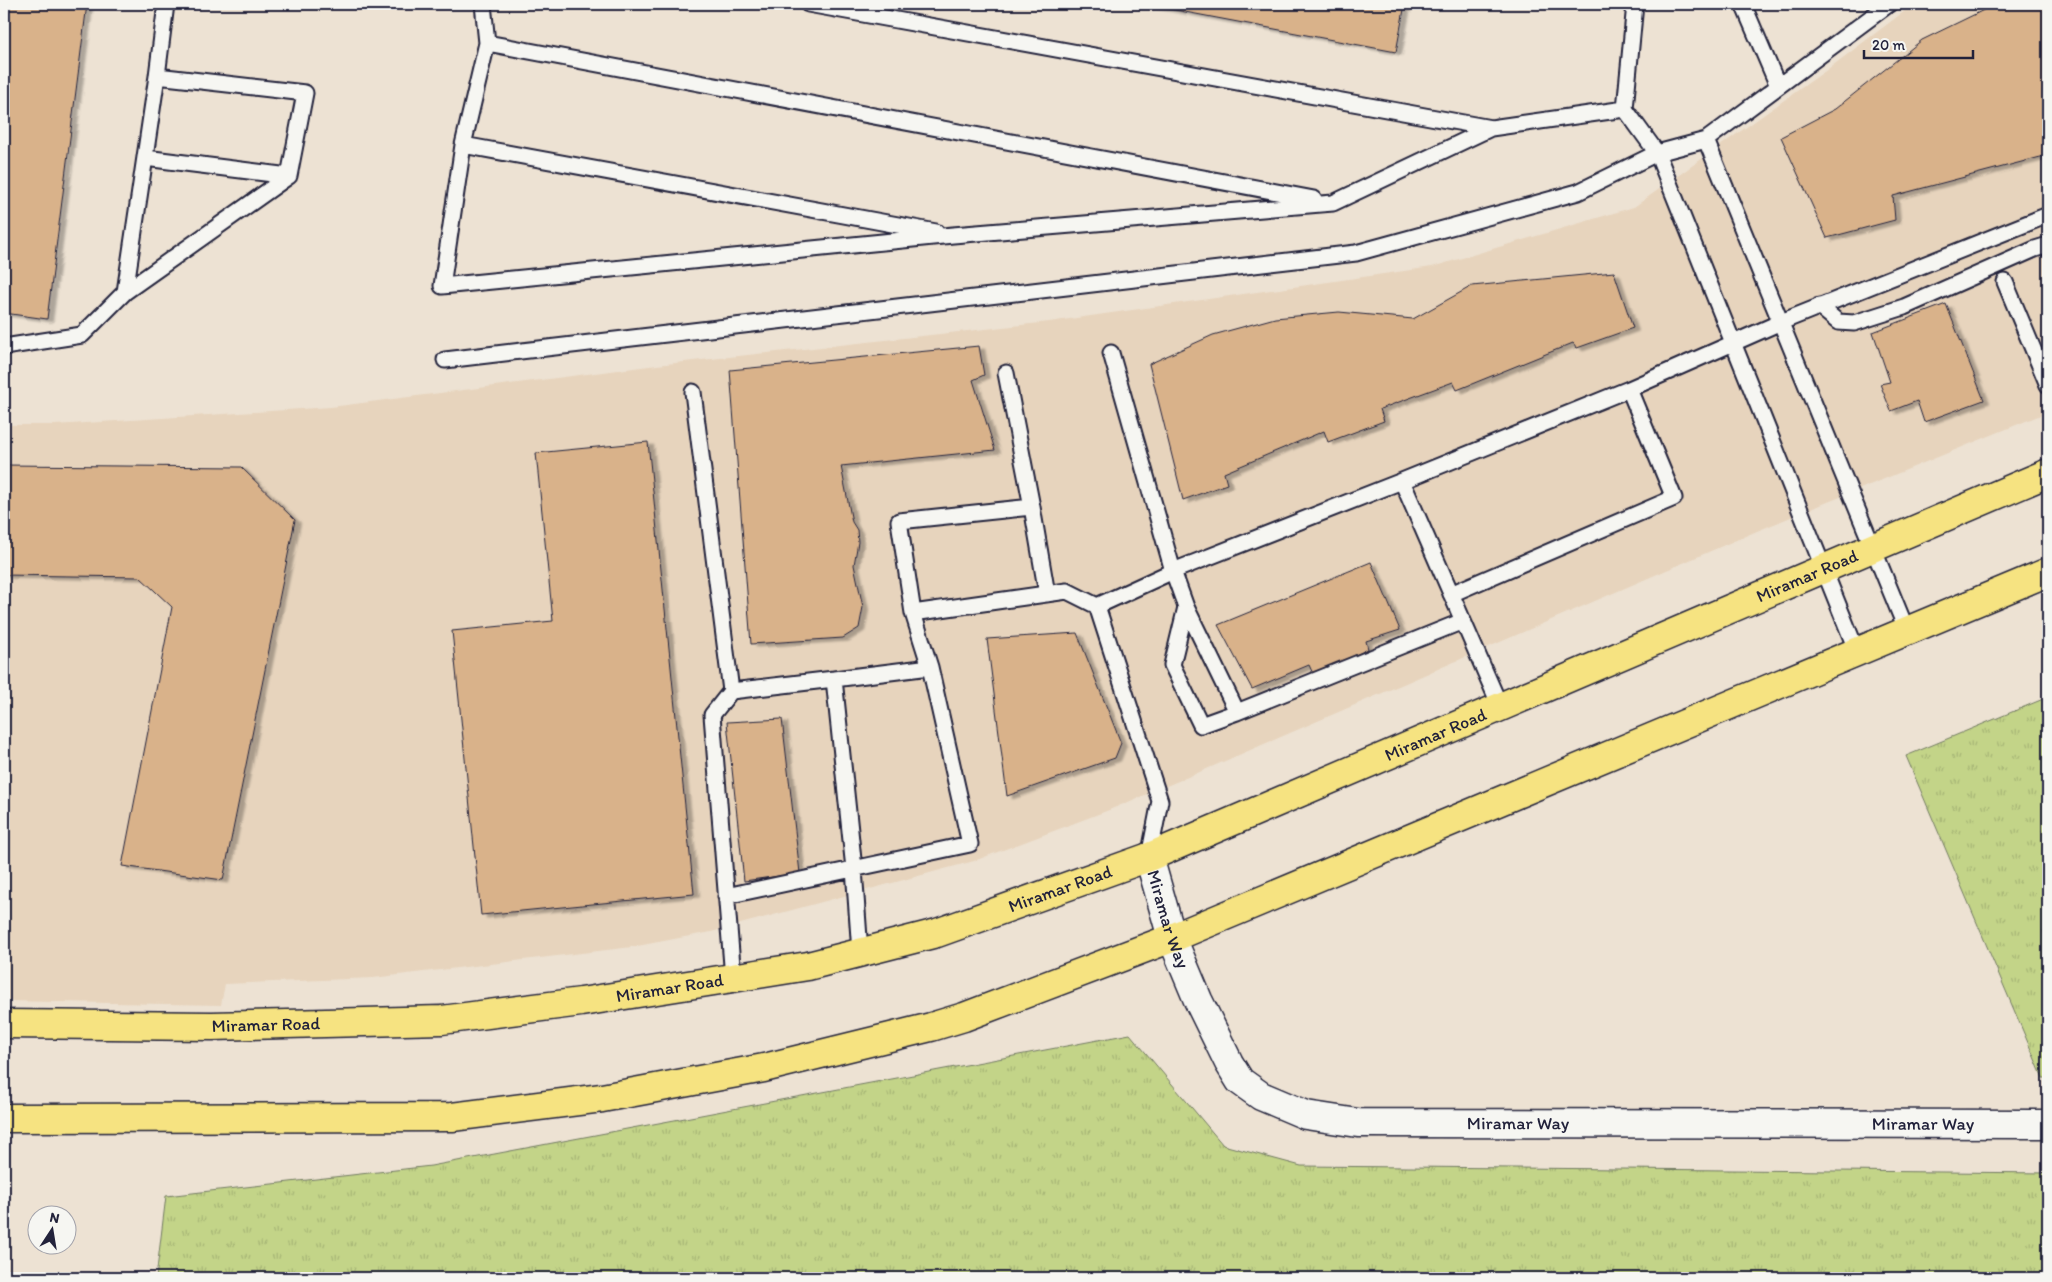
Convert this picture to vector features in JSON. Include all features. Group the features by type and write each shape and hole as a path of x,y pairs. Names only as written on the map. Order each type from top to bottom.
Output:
{"main road":[{"name":"Miramar Road","path":"4,1024 212,1026 442,1020 581,1002 808,966 937,933 1149,857 2048,473"},
{"path":"4,1118 452,1117 602,1098 764,1068 931,1027 964,1017 1172,938 2048,572"}],"street":[{"name":"Miramar Way","path":"1149,857 1172,938 1198,1000 1228,1063 1240,1081 1261,1096 1306,1115 1358,1123 2048,1124"}],"lane":[{"path":"125,292 166,4"},
{"path":"484,4 487,43 463,145 442,286 953,235 1333,203 1491,128 1625,109"},
{"path":"808,4 1491,128"},
{"path":"1635,4 1625,109 1657,153 1856,652"},
{"path":"1743,4 1778,86"},
{"path":"445,360 1356,252 1578,192 1657,153 1706,140 1888,4"},
{"path":"487,43 1333,203"},
{"path":"4,347 82,335 125,292 289,176 305,93 157,76"},
{"path":"1706,140 1907,631"},
{"path":"463,145 953,235"},
{"path":"145,158 289,176"},
{"path":"1097,606 1173,571 1629,389 1819,306 2048,215"},
{"path":"1819,306 1838,322 1854,324 1904,307 2048,245"},
{"path":"2005,282 2043,354 2048,385"},
{"path":"1111,353 1173,571 1186,607 1237,712"},
{"path":"1006,373 1047,594"},
{"path":"1451,594 1674,498 1629,389"},
{"path":"693,392 731,691"},
{"path":"1402,481 1500,706"},
{"path":"726,896 970,844 930,667 912,613 899,521 1032,507"},
{"path":"912,613 1067,591 1097,606 1160,801 1149,857"},
{"path":"1186,607 1172,665 1201,726 1463,621"},
{"path":"733,978 712,715 731,691 930,667"},
{"path":"834,679 854,869 860,952"}],"shaded area":[{"path":"1914,4 2048,4 2048,412 1757,531 1109,810 974,861 711,932 632,947 373,978 225,984 221,1005 4,1001 4,425 55,425 331,407 657,365 1049,322 1432,267 1634,207 1828,69"}],"green space":[{"path":"2048,697 2048,1078 2043,1078 1906,756"},
{"path":"1130,1034 1223,1145 1301,1166 2048,1173 2048,1278 156,1278 166,1196 431,1166"}],"building":[{"path":"4,4 87,4 47,319 4,313"},
{"path":"1143,4 1405,4 1396,52"},
{"path":"1996,4 2048,4 2048,155 1893,196 1895,220 1827,238 1781,137 1835,109 1922,40"},
{"path":"1614,272 1633,328 1577,348 1573,343 1457,390 1453,382 1380,409 1384,421 1328,442 1324,431 1224,473 1227,484 1183,500 1149,364 1213,335 1275,318 1339,312 1413,319 1472,286"},
{"path":"1946,304 1984,400 1924,422 1917,401 1891,411 1880,384 1890,382 1873,332"},
{"path":"979,346 984,375 973,380 995,450 841,466 852,522 857,530 858,542 854,565 863,607 859,628 843,638 751,644 730,370"},
{"path":"648,442 694,894 481,915 452,631 553,621 536,453"},
{"path":"4,465 241,467 295,520 223,880 122,866 172,607 140,577 4,575"},
{"path":"1371,562 1400,630 1366,641 1368,649 1314,676 1309,665 1252,689 1218,625"},
{"path":"1077,633 1121,743 1115,758 1007,796 987,639"},
{"path":"782,719 800,873 744,881 727,722"}]}
